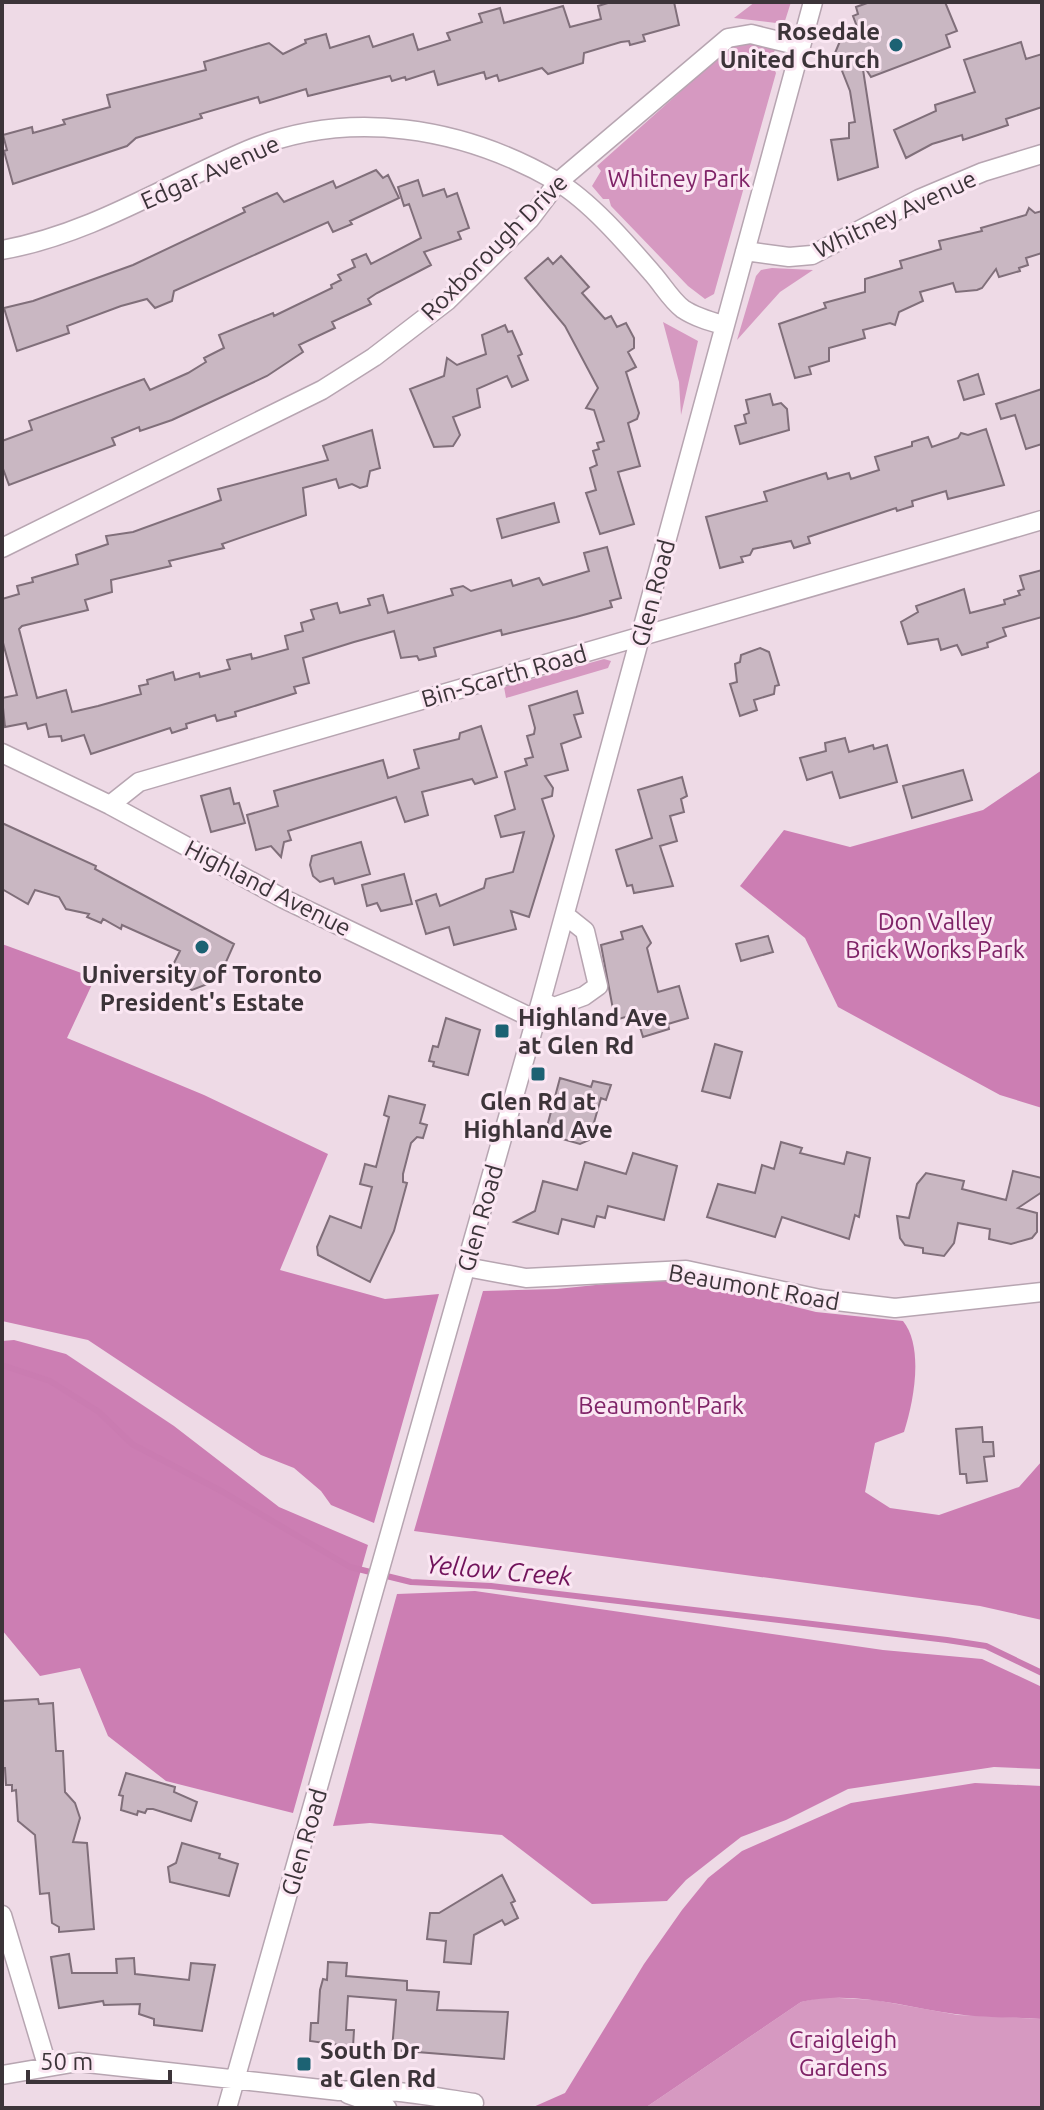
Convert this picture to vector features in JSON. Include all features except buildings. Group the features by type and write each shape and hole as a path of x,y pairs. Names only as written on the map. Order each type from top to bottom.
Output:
{"street":[{"name":"Glen Road","path":"227,2108 536,1020 813,2"},
{"name":"Roxborough Drive","path":"2,548 322,390 374,357 447,301 530,219 558,182 728,38 751,34 800,46"},
{"name":"Edgar Avenue","path":"2,250 51,239 118,213 250,149 326,131 391,127 433,132 468,142 558,182"},
{"name":"Whitney Avenue","path":"745,251 789,257 812,255 919,199 983,172 1042,154"},
{"path":"558,182 622,239 680,307 723,325"},
{"name":"Bin-Scarth Road","path":"110,805 139,782 1042,520"},
{"name":"Highland Avenue","path":"2,753 110,805 284,899 536,1020"},
{"path":"541,1001 554,1007 584,996 598,986 585,931 565,915"},
{"name":"Beaumont Road","path":"466,1267 526,1278 654,1269 686,1270 820,1299 895,1308 1042,1292"},
{"path":"2,1915 47,2065"},
{"path":"2,2075 78,2062 339,2091 368,2088 474,2103"},
{"path":"339,2091 387,2108"}],"green space":[{"path":"755,2 791,2 784,24 734,18"},
{"name":"Whitney Park","path":"745,43 775,50 770,60 776,73 714,294 705,299 688,286 611,206 609,199 603,199 592,186 601,171 597,166 727,50"},
{"path":"761,270 813,270 780,292 737,340 756,276"},
{"path":"663,322 698,341 681,415 679,382"},
{"path":"604,659 611,661 608,668 506,698 504,687"},
{"name":"Don Valley Brick Works Park","path":"1042,770 1042,1108 1000,1095 838,1007 805,938 740,886 784,830 850,847 983,810"},
{"path":"2,944 95,978 67,1038 204,1095 328,1154 280,1270 385,1299 439,1294 374,1523 331,1505 321,1491 294,1468 261,1455 88,1340 2,1321"},
{"name":"Beaumont Park","path":"653,1279 696,1282 816,1312 903,1321 909,1332 915,1359 911,1405 904,1432 875,1443 865,1492 890,1508 939,1515 1019,1487 1042,1461 1042,1620 980,1606 414,1531 483,1291 557,1289"},
{"path":"14,1340 66,1354 174,1426 279,1507 368,1545 293,1813 166,1781 108,1736 80,1668 40,1676 2,1630 2,1341"},
{"path":"475,1591 883,1650 982,1659 1042,1687 1042,1769 994,1767 848,1789 786,1820 741,1837 686,1880 667,1901 592,1904 502,1835 370,1823 333,1826 397,1594"},
{"path":"975,1783 1042,1786 1042,2019 966,2015 859,1999 801,2002 645,2108 531,2108 565,2093 644,1964 682,1910 708,1878 742,1851 851,1803"},
{"name":"Craigleigh Gardens","path":"822,1997 875,2000 958,2015 1042,2019 1042,2108 645,2108 801,2002"}],"waterway":[{"name":"Yellow Creek","path":"2,1365 50,1381 99,1412 132,1444 223,1492 350,1567 411,1582 491,1586 947,1640 986,1646 1042,1673"}],"place":[{"name":"Rosedale United Church","path":"896,45"},
{"name":"University of Toronto President's Estate","path":"202,947"},
{"name":"Highland Ave at Glen Rd","path":"502,1031"},
{"name":"Glen Rd at Highland Ave","path":"538,1074"},
{"name":"South Dr at Glen Rd","path":"304,2064"}]}
